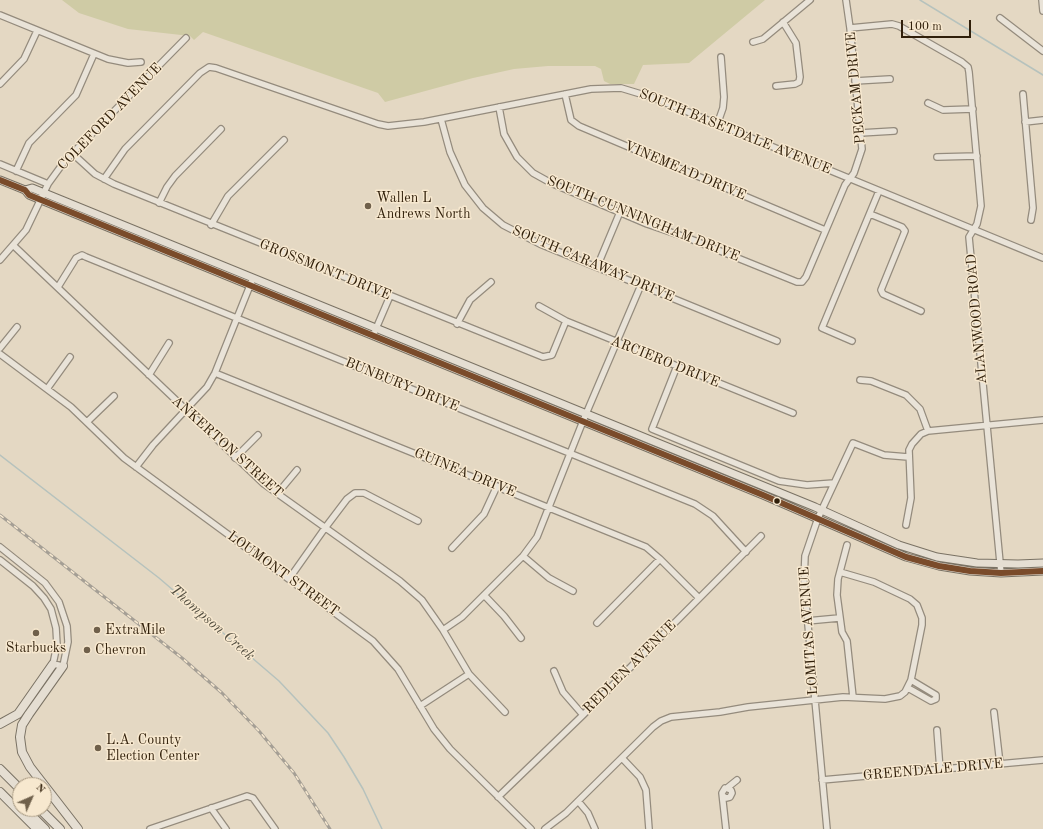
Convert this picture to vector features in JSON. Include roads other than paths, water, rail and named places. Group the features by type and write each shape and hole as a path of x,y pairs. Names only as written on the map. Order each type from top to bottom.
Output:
{"highway":[{"path":"0,724 18,714 53,664"},
{"path":"63,666 22,725 20,737 22,752 30,767 78,829"},
{"path":"0,769 12,781"},
{"path":"0,785 12,796"},
{"path":"0,792 37,829"},
{"path":"33,817 45,829"},
{"path":"48,817 60,829"}],"main road":[{"path":"0,180 25,190 29,196 583,421 818,518 872,544 906,557 957,569 1001,573 1043,571"},
{"path":"25,190 32,188 586,413 822,510 880,537 918,551 958,560 1000,564 1043,563"}],"street":[{"path":"753,42 763,39 810,0"},
{"name":"PECKAM DRIVE","path":"802,282 806,277 845,185 850,179 860,158 862,149 846,0"},
{"path":"1042,0 1043,11"},
{"path":"0,15 94,54 118,62 141,62"},
{"path":"1000,18 1043,51"},
{"path":"776,86 795,84 799,82 800,77 796,43 783,22"},
{"name":"ALANWOOD ROAD","path":"850,28 892,24 899,26 968,67 981,206 977,224 969,237 1001,573"},
{"path":"0,84 24,58 37,31"},
{"name":"COLEFORD AVENUE","path":"0,260 14,246 30,224 48,184 72,153 186,38"},
{"path":"16,171 29,143 76,95 94,54"},
{"path":"717,125 723,108 724,97 720,56"},
{"name":"SOUTH BASETDALE AVENUE","path":"104,179 125,149 200,73 209,67 216,68 378,124 396,126 414,124 565,94 607,88 626,90 654,98 1043,258"},
{"path":"855,82 890,79"},
{"name":"VINEMEAD DRIVE","path":"565,94 571,120 579,126 825,230"},
{"path":"1023,94 1032,208 1031,220"},
{"path":"928,103 943,110 973,109"},
{"name":"SOUTH CUNNINGHAM DRIVE","path":"499,106 504,134 517,157 533,173 551,184 797,282 802,282"},
{"name":"SOUTH CARAWAY DRIVE","path":"441,118 450,152 465,185 483,208 503,225 524,237 778,341"},
{"path":"1025,122 1043,120"},
{"path":"159,203 175,176 221,129"},
{"path":"860,133 894,131"},
{"path":"211,225 228,196 284,140"},
{"name":"GROSSMONT DRIVE","path":"72,153 87,168 104,179 159,203 457,324 543,357 552,355 566,321"},
{"path":"937,157 977,156"},
{"path":"0,164 48,184"},
{"path":"852,341 822,328 879,191"},
{"path":"597,267 620,212"},
{"path":"870,214 902,227 904,231 881,290 883,294 921,311"},
{"name":"ANKERTON STREET","path":"14,246 235,458 277,494 400,581 422,600 443,630 469,674 505,712"},
{"name":"BUNBURY DRIVE","path":"58,287 76,258 82,255 695,504 713,516 746,552"},
{"path":"136,467 153,445 199,397 215,373 253,278"},
{"path":"457,324 470,300 491,282"},
{"path":"443,630 462,617 523,556 537,537 586,413 641,285"},
{"path":"373,336 390,296"},
{"name":"ARCIERO DRIVE","path":"539,306 566,321 793,413"},
{"path":"0,348 17,327"},
{"path":"149,375 169,343"},
{"name":"LOUMONT STREET","path":"0,354 71,407 111,446 136,467 373,641 398,669 420,706 450,749 531,829"},
{"path":"47,389 70,357"},
{"path":"677,366 652,428 779,481 807,485 834,483"},
{"name":"GUINEA DRIVE","path":"215,373 646,547 699,598"},
{"path":"860,380 871,381 906,395 920,409 928,431"},
{"path":"87,422 114,396"},
{"path":"906,525 911,498 908,457 912,444 921,434 928,431 1043,420"},
{"path":"235,458 258,435"},
{"name":"LOMITAS AVENUE","path":"827,829 807,621 804,562 807,548 818,518 853,443 884,455 908,457"},
{"path":"277,494 297,470"},
{"path":"452,548 484,514 497,486"},
{"path":"289,579 347,499 355,493 364,493 418,521"},
{"name":"REDLEN AVENUE","path":"498,797 761,536"},
{"path":"847,545 837,588 839,618 842,632 847,641 853,697"},
{"path":"0,546 45,583 59,602 67,626 68,642 63,666 53,664 57,645 56,628 51,609 44,598 33,586 0,559 6,551"},
{"path":"523,556 550,578 572,591"},
{"path":"597,623 660,559"},
{"path":"544,829 556,821 578,801 653,727 671,717 815,700 853,697 885,699 900,696 908,688 911,680 922,625 922,618 917,605 910,599 874,582 840,572"},
{"path":"484,595 504,616 521,638"},
{"path":"807,621 839,618"},
{"path":"554,671 563,692 582,715"},
{"path":"420,706 469,674"},
{"path":"908,688 931,701 936,700 936,695 911,680"},
{"path":"994,712 1000,764"},
{"path":"937,730 940,770"},
{"path":"622,758 640,777 646,790 649,829"},
{"name":"GREENDALE DRIVE","path":"822,780 1043,760"},
{"path":"726,829 723,796 726,798 731,795 731,790 727,788 737,780"},
{"path":"150,829 247,796 252,798 275,829"},
{"path":"578,801 588,813 594,829"},
{"path":"211,808 226,829"}],"waterway":[{"path":"920,0 1043,75"},
{"name":"Thompson Creek","path":"0,455 159,578 279,681 328,733 363,789 382,829"}],"railway":[{"path":"0,515 182,658 222,693 259,731 294,773 330,829"}],"place":[{"name":"Wallen L Andrews North","path":"368,206"},
{"name":"ExtraMile","path":"97,630"},
{"name":"Starbucks","path":"36,633"},
{"name":"Chevron","path":"87,650"},
{"name":"L.A. County Election Center","path":"98,748"}]}
